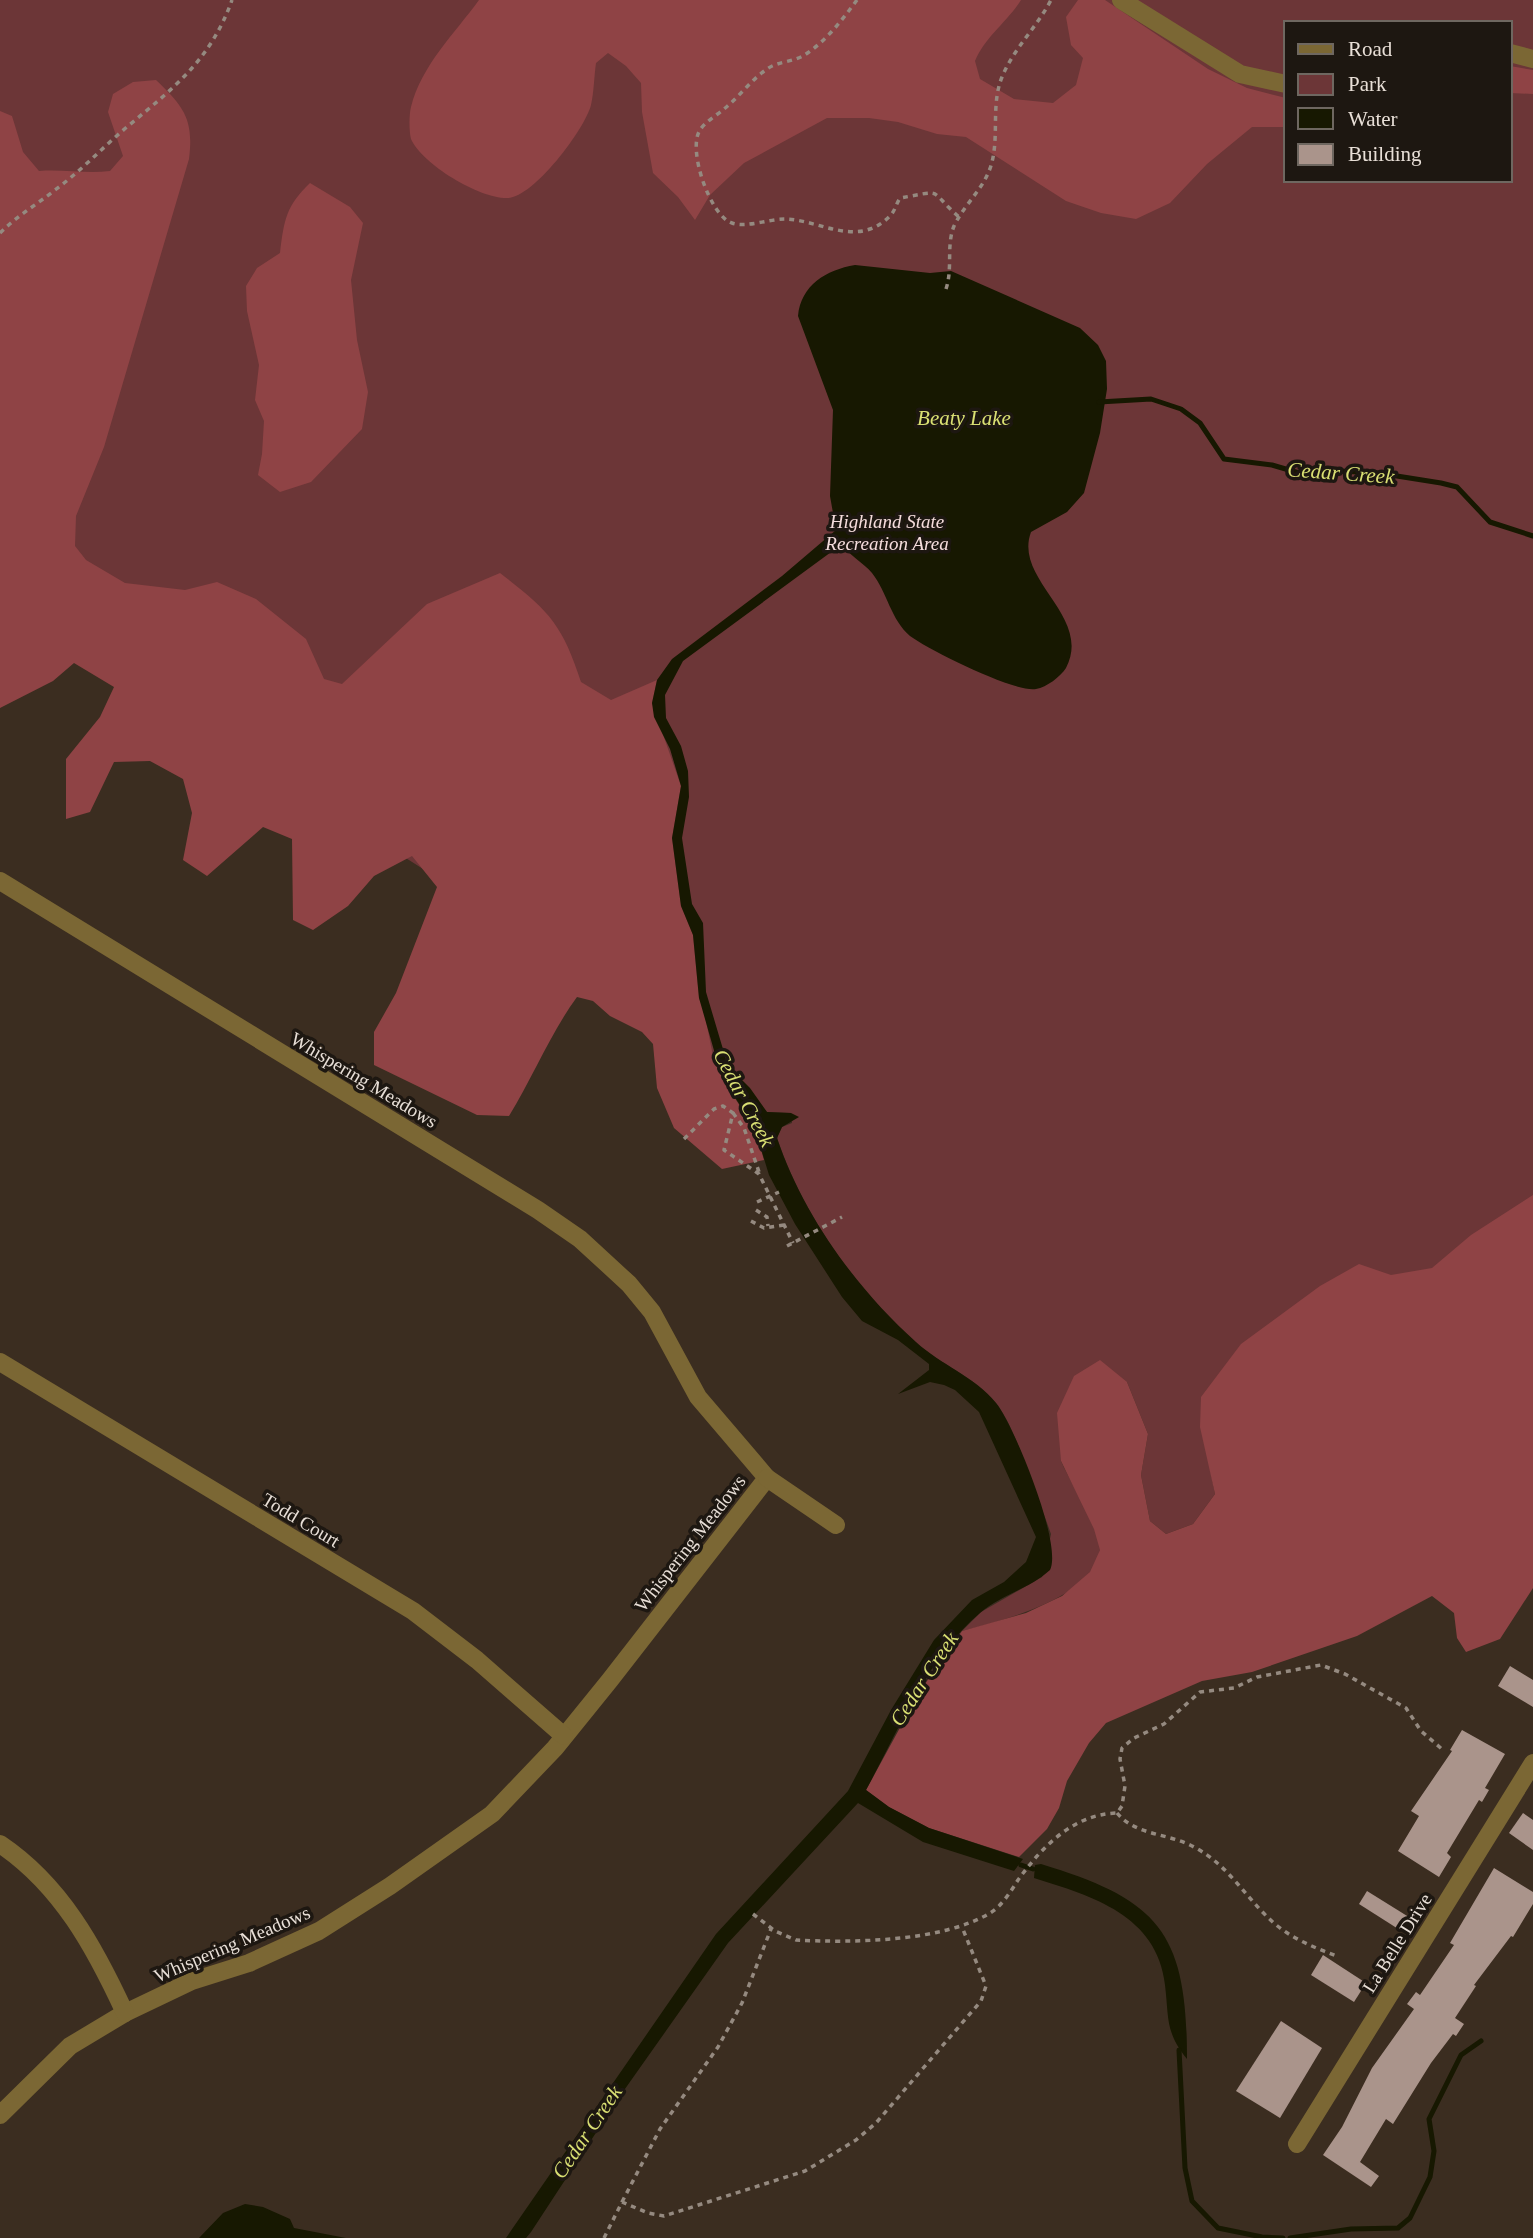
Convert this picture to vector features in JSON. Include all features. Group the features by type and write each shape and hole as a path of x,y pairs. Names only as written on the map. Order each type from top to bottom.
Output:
{"street":[{"path":"1121,0 1240,74 1284,84"},
{"path":"1512,54 1533,59"},
{"name":"Whispering Meadows","path":"0,881 538,1210 580,1239 629,1284 652,1311 698,1397 766,1478 564,1736 492,1814 390,1886 319,1931 249,1963 191,1981 125,2012 70,2046 0,2115"},
{"name":"Todd Court","path":"0,1362 413,1611 469,1653 564,1736"},
{"path":"766,1478 836,1525"},
{"name":"La Belle Drive","path":"1297,2144 1527,1785 1533,1763"},
{"path":"0,1844 50,1887 75,1918 99,1957 125,2012"}],"path":[{"path":"0,233 161,101 207,52 221,31 232,0"},
{"path":"857,0 819,44 803,57 768,67 699,130 694,147 697,163 715,208 723,219 735,225 775,219 804,220 826,230 845,232 865,230 879,224 893,215 900,198 930,191 940,195 959,217"},
{"path":"946,289 951,271 950,240 959,217 985,180 993,160 997,93 1002,76 1051,0"},
{"path":"684,1139 714,1109 723,1106 733,1113 744,1128 760,1174 795,1241"},
{"path":"733,1113 724,1150 760,1174"},
{"path":"757,1202 779,1192"},
{"path":"756,1210 767,1217 768,1226"},
{"path":"787,1246 842,1217"},
{"path":"751,1221 759,1227 784,1224"},
{"path":"753,1914 771,1928 796,1940 937,1935 962,1927 994,1911 1027,1868 1065,1829 1085,1819 1116,1813 1122,1805 1125,1786 1120,1759 1122,1748 1134,1738 1164,1724 1200,1692 1234,1688 1257,1677 1321,1665 1334,1670 1406,1709 1420,1731 1443,1750"},
{"path":"1116,1813 1141,1830 1192,1846 1213,1858 1239,1882 1273,1922 1291,1936 1337,1956"},
{"path":"622,2203 664,2216 805,2171 856,2140 876,2123 981,2001 986,1986 962,1927"},
{"path":"604,2238 660,2129 690,2089 730,2025 771,1928"}],"green space":[{"name":"Highland State Recreation Area","path":"0,0 1533,0 1533,1570 1209,1463 1215,1494 1193,1524 1166,1534 1150,1521 1141,1475 1148,1434 1127,1382 1061,1461 1096,1530 1100,1550 1095,1567 1065,1594 1043,1605 962,1631 981,1612 1042,1577 1051,1534 1011,1428 996,1403 978,1385 916,1343 853,1275 817,1222 788,1167 777,1138 782,1127 792,1123 791,1113 767,1112 727,1063 0,599"}],"shaded area":[{"path":"479,0 1021,0 979,52 975,61 980,79 1014,99 1053,103 1076,85 1083,58 1071,45 1066,17 1078,0 1105,0 1208,69 1247,88 1284,97 1284,127 1252,127 1207,164 1170,203 1136,219 1101,213 1066,201 966,137 937,134 898,122 869,118 827,118 744,163 710,195 695,220 678,197 653,173 642,112 641,83 626,66 608,53 596,63 591,105 579,130 557,160 531,186 519,195 496,197 453,179 417,149 410,132 411,107 416,92 440,50"},
{"path":"1512,66 1533,70 1533,94 1512,93"},
{"path":"156,80 174,98 185,115 190,134 189,159 104,447 76,516 75,546 86,560 125,583 185,590 217,582 256,599 306,639 324,679 342,684 427,604 500,573 542,608 560,631 581,682 611,700 657,680 652,703 681,786 672,838 681,906 693,935 699,998 713,1056 729,1089 755,1129 764,1160 722,1169 674,1128 657,1088 653,1044 642,1032 610,1016 593,1001 577,997 558,1026 509,1116 477,1115 374,1065 374,1032 396,993 437,887 412,856 374,876 348,906 313,930 293,920 292,839 263,827 207,876 183,860 192,813 183,779 150,761 114,762 90,812 66,819 66,759 100,717 114,687 74,663 53,681 0,708 0,111 12,116 23,152 39,171 110,171 123,156 108,112 113,94 133,82"},
{"path":"310,183 350,207 363,223 351,280 357,340 368,392 362,429 311,482 280,492 258,475 264,421 255,400 259,365 247,311 246,286 257,268 280,253 283,231 291,207"},
{"path":"1533,1195 1533,1588 1500,1639 1466,1652 1457,1638 1454,1613 1432,1596 1357,1636 1252,1672 1202,1681 1106,1723 1089,1743 1067,1781 1059,1808 1047,1829 1019,1857 929,1828 889,1807 866,1790 920,1691 962,1631 1026,1613 1062,1596 1090,1572 1100,1550 1094,1529 1061,1461 1057,1413 1074,1376 1100,1360 1127,1382 1148,1434 1141,1475 1150,1521 1166,1534 1193,1524 1215,1494 1200,1427 1201,1397 1241,1344 1320,1286 1359,1264 1391,1275 1432,1268 1471,1235"}],"water":[{"name":"Beaty Lake","path":"855,265 930,273 951,271 1080,328 1098,345 1106,361 1107,389 1100,433 1084,493 1067,512 1031,532 1028,549 1033,566 1069,632 1072,649 1066,668 1053,681 1036,689 1010,684 953,660 910,636 898,622 872,573 842,544 683,661 665,695 666,718 681,746 688,771 689,797 682,838 692,904 703,923 706,992 728,1066 750,1088 767,1112 791,1113 799,1117 782,1127 777,1138 801,1195 834,1249 853,1274 916,1342 978,1385 996,1403 1014,1435 1035,1485 1050,1536 1050,1570 980,1613 944,1651 916,1696 866,1790 889,1807 929,1828 1023,1859 1014,1871 923,1842 858,1803 728,1943 620,2096 531,2232 526,2238 506,2238 716,1934 848,1791 891,1710 934,1640 972,1600 1004,1582 1026,1562 1036,1537 979,1412 955,1390 944,1385 930,1382 898,1394 929,1370 929,1364 898,1340 862,1321 842,1297 795,1224 769,1175 755,1129 721,1075 699,998 693,935 681,906 672,838 681,786 670,749 654,717 652,703 657,680 672,659 782,576 836,530 830,496 833,410 798,316 804,296 817,281 834,271"},
{"path":"1041,1864 1114,1892 1139,1908 1159,1928 1172,1951 1181,1980 1186,2016 1187,2059 1171,2032 1165,1985 1159,1961 1149,1941 1135,1925 1099,1901 1034,1878 1035,1865"},
{"path":"245,2204 263,2207 290,2219 294,2228 346,2238 199,2238 223,2213"}],"building":[{"path":"1510,1666 1533,1680 1533,1707 1498,1686"},
{"path":"1462,1730 1505,1754 1485,1788 1489,1790 1482,1802 1479,1800 1447,1853 1451,1857 1439,1877 1398,1851 1419,1816 1411,1811 1452,1751 1450,1750"},
{"path":"1523,1813 1533,1820 1533,1850 1509,1833"},
{"path":"1494,1868 1533,1892 1533,1904 1513,1937 1511,1936 1474,1985 1476,1986 1455,2018 1464,2024 1456,2036 1453,2034 1431,2063 1393,2124 1386,2119 1360,2162 1379,2176 1371,2187 1323,2155 1342,2127 1372,2068 1414,2009 1407,2004 1416,1992 1420,1995 1454,1945 1450,1943"},
{"path":"1367,1891 1412,1919 1403,1932 1359,1904"},
{"path":"1323,1955 1366,1983 1354,2002 1311,1975"},
{"path":"1281,2021 1322,2048 1280,2118 1236,2091"}],"waterway":[{"name":"Cedar Creek","path":"1099,402 1151,399 1181,409 1200,423 1224,459 1272,465 1306,475 1319,470 1378,473 1457,487 1490,522 1533,536"},
{"path":"1021,1865 1033,1869"},
{"path":"1290,2238 1351,2229 1398,2228 1410,2218 1430,2177 1434,2151 1429,2119 1461,2055 1481,2041"},
{"path":"1179,2050 1185,2168 1192,2201 1218,2228 1262,2237 1283,2238"}]}
